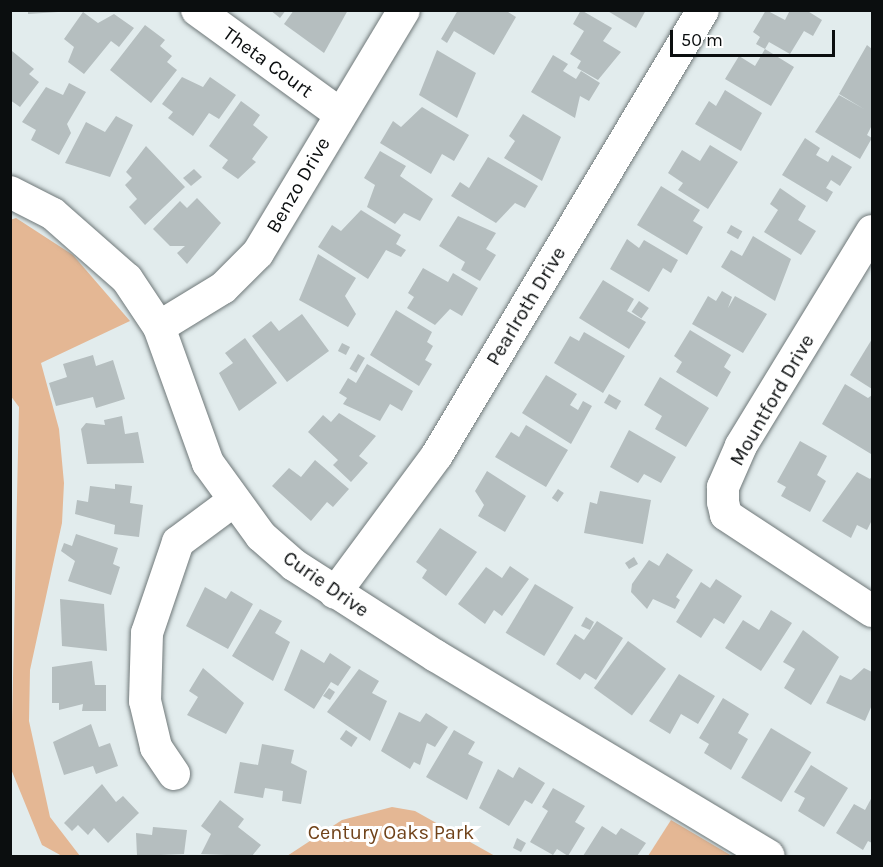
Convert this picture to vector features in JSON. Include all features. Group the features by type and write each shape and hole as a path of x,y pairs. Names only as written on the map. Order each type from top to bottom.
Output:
{"street":[{"name":"Theta Court","path":"197,10 339,113"},
{"name":"Benzo Drive","path":"159,327 223,288 258,253 339,113 404,10"},
{"name":"Pearlroth Drive","path":"335,593 437,455 703,10"},
{"name":"Curie Drive","path":"10,192 84,239 127,279 159,327 208,464 232,502 269,544 335,593 769,856"},
{"name":"Mountford Drive","path":"873,231 741,446 723,487 726,515 873,612"},
{"path":"174,774 156,747 144,701 147,633 178,542 232,502"}],"green space":[{"path":"16,218 73,255 130,321 41,363 59,429 64,483 62,523 30,670 29,721 50,817 80,856 62,856 42,845 11,769 19,407 10,395 10,220"},
{"name":"Century Oaks Park","path":"392,807 415,811 495,856 287,856 342,820"},
{"path":"671,820 732,856 648,856"}],"building":[{"path":"28,10 58,10 58,12 28,14"},
{"path":"270,10 286,10 280,18"},
{"path":"294,10 348,10 324,53 284,24"},
{"path":"458,10 505,10 516,17 494,55 454,31 447,43 441,39"},
{"path":"581,10 612,28 603,41 621,52 598,80 577,68 581,61 570,54 584,31 573,24"},
{"path":"606,10 646,10 636,28"},
{"path":"766,10 785,20 790,10 806,10 822,20 813,36 804,31 790,54 769,42 765,49 756,44 760,37 753,32"},
{"path":"83,12 98,23 114,14 134,28 119,47 111,41 84,74 68,62 74,47 64,39"},
{"path":"145,25 165,40 160,46 172,56 167,62 177,70 151,103 110,70"},
{"path":"867,45 872,49 872,125 867,135 872,138 860,159 815,132 839,95 864,109 839,94"},
{"path":"765,49 794,67 771,106 725,79 739,56 755,66"},
{"path":"437,50 476,73 457,118 419,95"},
{"path":"12,51 34,69 29,74 39,82 20,107 10,100"},
{"path":"553,55 568,64 563,71 576,79 581,71 600,83 589,101 580,96 575,118 531,92"},
{"path":"182,77 203,87 210,77 236,95 219,119 209,113 193,136 168,118 173,112 162,104"},
{"path":"69,83 86,92 67,124 71,133 59,155 31,140 36,130 22,122 46,87 63,95"},
{"path":"725,90 762,113 741,151 695,124 709,101 716,106"},
{"path":"241,101 260,115 253,125 268,137 252,159 256,162 238,179 222,168 228,160 209,146"},
{"path":"422,107 469,135 454,161 442,154 431,174 380,143 393,121 401,127"},
{"path":"523,114 561,137 542,181 504,158 515,141 509,136"},
{"path":"116,116 133,125 110,177 65,163 86,122 105,132"},
{"path":"805,138 820,148 816,155 828,162 832,155 852,167 840,186 831,180 826,188 833,192 827,202 782,175"},
{"path":"710,145 738,162 708,209 678,190 683,183 668,173 682,150 700,161"},
{"path":"146,146 185,187 145,225 129,207 137,199 125,185 132,178 126,172"},
{"path":"380,151 406,166 400,176 433,199 420,221 404,213 395,224 367,207 375,185 364,178"},
{"path":"488,157 538,186 525,208 515,203 496,223 451,196 460,182 469,188"},
{"path":"194,169 202,177 191,186 183,178"},
{"path":"661,186 700,210 693,221 703,227 687,255 637,225"},
{"path":"780,188 806,206 798,220 816,231 801,255 764,232 778,210 770,204"},
{"path":"197,198 221,223 187,264 177,253 185,246 170,246 153,229 180,201 187,208"},
{"path":"361,210 401,235 396,244 406,250 401,257 386,250 368,279 318,247 332,225 341,231"},
{"path":"458,216 496,233 486,249 496,255 480,281 461,270 465,262 439,246"},
{"path":"731,225 742,231 738,239 727,233"},
{"path":"753,236 791,259 775,301 721,267 731,250 742,256"},
{"path":"627,239 639,248 644,240 678,260 671,273 663,268 649,292 610,269"},
{"path":"318,254 356,278 345,296 356,314 348,327 299,300"},
{"path":"423,268 448,282 453,273 478,288 462,316 450,309 435,325 407,308 414,297 408,293"},
{"path":"603,280 634,299 627,311 646,322 629,349 579,318"},
{"path":"722,291 732,297 728,308 735,296 767,314 743,353 692,324 708,296 716,301"},
{"path":"639,301 649,308 641,319 632,312"},
{"path":"396,310 432,332 427,342 433,346 425,360 432,364 419,386 370,355"},
{"path":"302,314 329,351 287,382 252,336 271,321 279,331"},
{"path":"690,330 731,355 724,367 731,372 717,397 676,372 682,362 674,356"},
{"path":"584,332 625,356 603,393 554,363 570,336 579,341"},
{"path":"245,338 277,383 239,411 219,373 233,363 225,353"},
{"path":"872,339 872,389 850,375"},
{"path":"342,343 350,347 346,355 338,351"},
{"path":"358,354 365,358 356,373 350,369"},
{"path":"93,355 96,366 113,360 125,399 96,408 93,397 56,406 49,383 67,377 63,364"},
{"path":"367,364 413,391 402,411 390,404 380,421 343,404 347,398 339,393 348,378 356,383"},
{"path":"546,375 577,394 570,405 578,410 583,401 592,406 571,444 522,413"},
{"path":"660,377 709,408 686,447 655,429 662,416 644,405"},
{"path":"845,384 868,398 872,395 871,454 822,424"},
{"path":"609,394 621,401 616,410 604,403"},
{"path":"339,413 376,436 359,456 368,463 351,482 333,465 338,460 308,432 323,415 331,422"},
{"path":"122,416 125,434 138,432 144,463 87,464 81,429 86,423 105,425 104,420"},
{"path":"526,425 568,450 546,487 495,457 511,432 519,437"},
{"path":"629,430 676,457 661,483 644,474 638,483 610,467"},
{"path":"800,441 827,456 817,475 826,481 810,512 781,496 786,487 777,482"},
{"path":"315,460 349,489 333,507 327,502 311,521 272,486 289,468 301,477"},
{"path":"487,471 526,496 505,532 478,516 484,505 475,491"},
{"path":"857,472 870,479 872,476 872,520 867,530 857,525 851,538 822,521"},
{"path":"115,484 132,486 130,503 143,505 139,537 114,534 115,525 75,514 77,500 88,502 90,486 115,489"},
{"path":"558,489 564,493 558,502 552,498"},
{"path":"600,491 651,500 643,544 584,533 590,502 597,504"},
{"path":"440,528 477,552 446,596 422,578 427,570 416,562"},
{"path":"76,534 118,548 113,564 120,567 111,595 68,581 75,561 61,551 64,543 72,546"},
{"path":"667,553 693,570 676,597 680,600 675,609 653,599 647,609 631,592 632,584 649,560 659,566"},
{"path":"634,557 638,564 629,569 625,563"},
{"path":"510,566 529,579 502,616 494,610 485,624 458,604 486,567 502,578"},
{"path":"716,579 742,596 724,624 714,618 701,638 676,622 701,582 710,588"},
{"path":"535,584 574,607 544,656 506,633"},
{"path":"205,587 226,599 231,591 253,604 228,649 186,626"},
{"path":"60,599 104,604 107,651 62,646"},
{"path":"260,609 282,621 275,633 290,642 273,681 232,656"},
{"path":"771,610 792,623 761,671 725,648 743,620 759,630"},
{"path":"586,617 594,622 590,630 581,626"},
{"path":"597,621 623,638 596,680 585,673 580,680 556,664 575,634 584,640"},
{"path":"803,630 839,657 811,705 784,688 795,669 783,662"},
{"path":"628,641 666,669 632,716 594,688"},
{"path":"301,649 324,663 330,653 351,667 338,686 331,682 314,709 284,690"},
{"path":"92,661 95,685 106,685 106,711 82,711 83,704 59,710 59,703 52,703 52,667"},
{"path":"203,668 244,703 226,734 187,715 198,697 189,691"},
{"path":"864,668 872,672 872,705 865,721 826,703 840,675 851,680"},
{"path":"359,669 379,681 372,693 387,701 370,741 327,712"},
{"path":"679,674 715,696 698,724 681,714 670,734 649,721"},
{"path":"329,688 335,692 330,700 323,696"},
{"path":"723,698 749,714 738,733 748,739 731,770 704,753 709,744 699,738"},
{"path":"399,712 420,722 426,713 448,727 435,747 427,743 420,765 414,762 410,769 381,751"},
{"path":"91,724 99,747 110,743 118,766 96,774 93,766 64,775 53,742"},
{"path":"771,728 811,752 781,802 741,778"},
{"path":"346,730 358,738 351,747 340,739"},
{"path":"454,730 475,742 468,754 483,762 467,800 426,777"},
{"path":"262,744 294,750 291,763 307,771 301,804 282,801 283,791 265,788 263,798 234,793 240,762 258,765"},
{"path":"811,765 848,788 824,827 798,811 805,798 794,792"},
{"path":"519,767 545,783 532,804 525,800 509,826 479,808 498,769 513,778"},
{"path":"102,784 116,802 123,796 139,813 108,843 94,828 88,835 78,825 72,831 64,823"},
{"path":"553,788 585,806 575,822 585,828 568,856 557,849 553,855 530,842 548,811 542,807"},
{"path":"872,797 872,843 868,841 863,850 836,833 854,804 865,810"},
{"path":"220,800 244,819 238,827 261,845 252,856 201,854 211,834 201,826"},
{"path":"602,826 616,835 621,828 646,843 637,856 583,856"},
{"path":"153,827 187,830 184,854 137,856 136,833 152,835"},
{"path":"517,838 526,843 521,852 513,848"}]}
